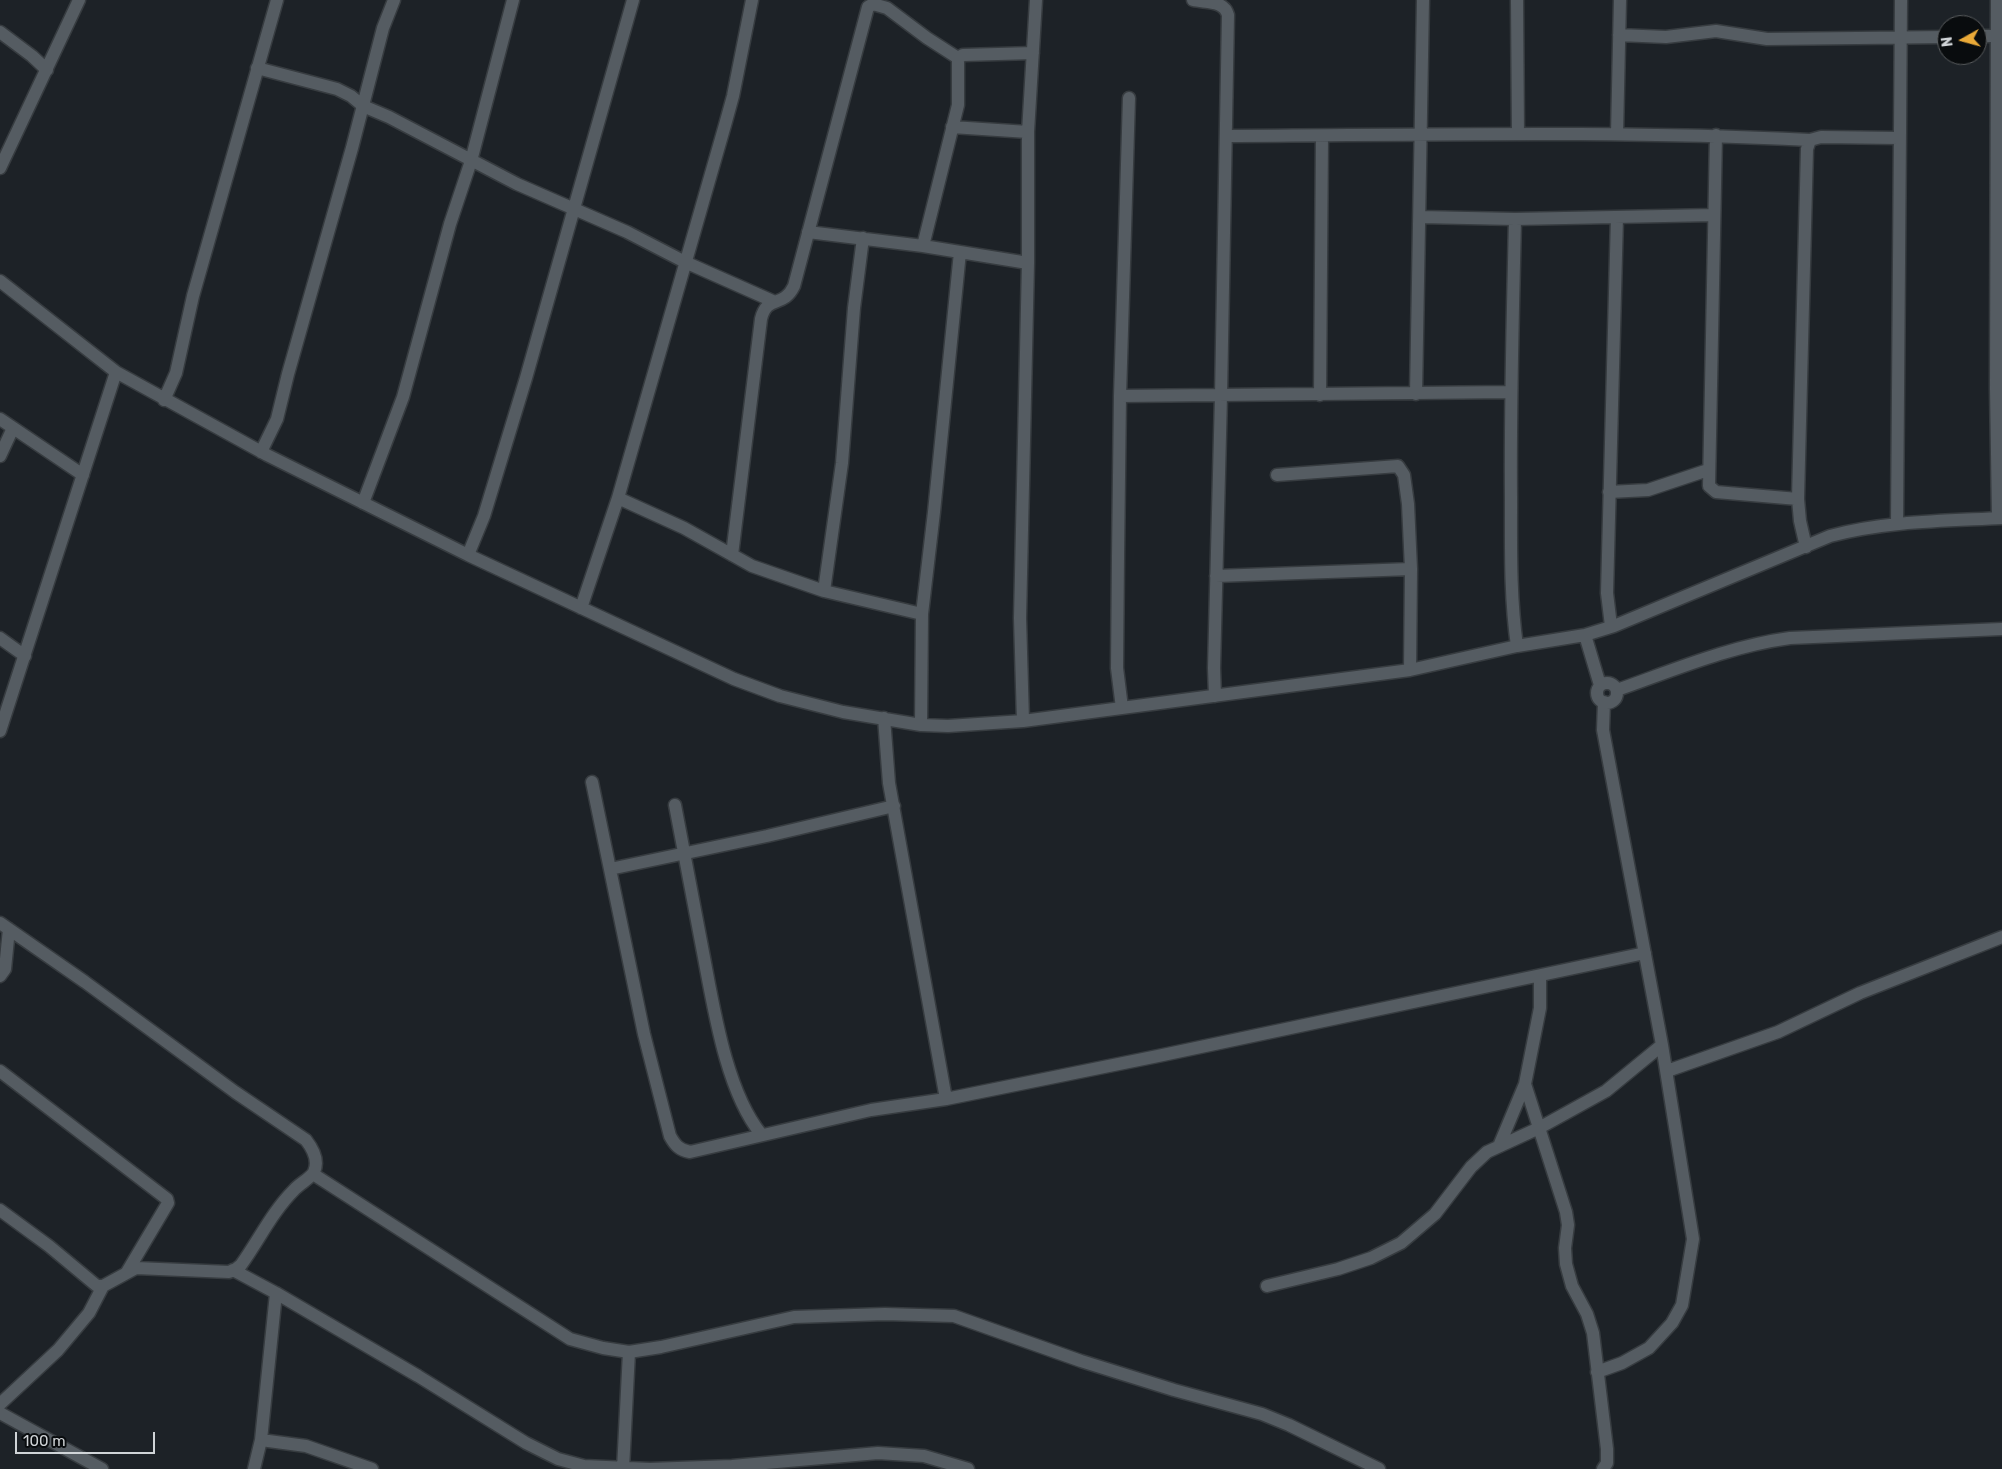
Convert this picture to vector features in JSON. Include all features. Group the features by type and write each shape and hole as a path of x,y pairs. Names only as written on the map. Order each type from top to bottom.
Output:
{"street":[{"path":"0,168 3,154 79,0"},
{"path":"261,452 277,419 383,28 394,0"},
{"path":"363,503 403,396 450,224 471,161 513,0"},
{"path":"468,555 484,516 524,387 633,0"},
{"path":"581,608 618,498 731,103 752,0"},
{"path":"1024,721 1020,618 1028,263 1028,132 1036,0"},
{"path":"1193,0 1221,4 1225,7 1228,15 1215,696"},
{"path":"1416,394 1423,0"},
{"path":"1517,0 1518,134"},
{"path":"1616,134 1620,0"},
{"path":"1896,524 1901,0"},
{"path":"0,281 116,372 261,452 468,555 734,679 780,696 843,712 921,725 948,726 1024,721 1410,670 1517,646 1584,635 1806,548 1830,536 1851,530 1896,524 2000,518 1996,388 1999,218 1997,0"},
{"path":"164,400 176,373 194,296 274,1"},
{"path":"732,555 763,310 767,305 790,296 794,286 868,7 873,4 888,8 927,38 958,58"},
{"path":"1619,35 1666,37 1716,31 1766,39 1937,37"},
{"path":"0,32 32,56 46,70"},
{"path":"1987,36 1997,36"},
{"path":"958,58 963,55 1033,53"},
{"path":"923,246 958,104 958,58"},
{"path":"257,68 337,90 351,96 363,106 389,117 471,161 627,232 685,262 775,302"},
{"path":"1122,708 1117,668 1120,396 1129,98"},
{"path":"952,127 1028,132"},
{"path":"1226,136 1616,134 1716,135 1810,140 1821,136 1899,138"},
{"path":"1716,135 1709,486 1716,492 1798,499"},
{"path":"1320,395 1322,136"},
{"path":"1806,548 1800,521 1798,499 1807,160 1810,140"},
{"path":"1420,217 1515,219 1714,215"},
{"path":"1611,626 1607,593 1617,217"},
{"path":"1515,219 1513,356 1510,392 1512,603 1517,646"},
{"path":"808,232 923,246 1028,263"},
{"path":"824,591 842,462 854,308 863,238"},
{"path":"921,725 922,614 960,252"},
{"path":"0,731 116,372"},
{"path":"1120,396 1510,392"},
{"path":"0,419 83,475"},
{"path":"0,456 13,428"},
{"path":"1277,475 1398,466 1401,468 1404,474 1408,504 1411,569 1410,670"},
{"path":"1609,492 1648,490 1708,470"},
{"path":"618,498 684,528 752,566 824,591 922,614"},
{"path":"1216,576 1411,569"},
{"path":"1617,690 1724,652 1759,642 1790,638 2002,629"},
{"path":"1584,635 1600,685 1597,695 1604,702 1604,730 1667,1071 1694,1239 1682,1305 1672,1323 1649,1348 1622,1363 1598,1372"},
{"path":"0,638 25,656"},
{"path":"1600,685 1610,683 1617,690 1617,696 1613,701 1604,702"},
{"path":"884,718 889,783 946,1099"},
{"path":"592,782 644,1034 670,1136 675,1145 682,1151 690,1152 871,1110 946,1099 1187,1050 1645,953"},
{"path":"675,804 710,986 732,1076 746,1112 761,1134"},
{"path":"610,869 894,806"},
{"path":"0,976 5,969 4,926"},
{"path":"4,926 85,982 235,1092 306,1140 314,1151 316,1165 313,1174 292,1192 262,1231 241,1265 233,1270"},
{"path":"1667,1071 1778,1032 1860,993 2002,937"},
{"path":"1499,1146 1525,1084 1540,1008 1540,976"},
{"path":"1267,1286 1338,1269 1371,1258 1401,1243 1435,1214 1471,1168 1487,1152 1539,1128 1606,1091 1662,1045"},
{"path":"0,1072 167,1199 168,1203 127,1272"},
{"path":"1525,1084 1566,1212 1568,1225 1565,1248 1566,1264 1572,1286 1587,1314 1593,1333 1607,1449 1607,1462 1603,1469"},
{"path":"313,1174 570,1339 603,1348 629,1352 661,1347 794,1317 885,1314 954,1316 1081,1361 1174,1390 1262,1414 1289,1424 1379,1469"},
{"path":"0,1210 49,1246 97,1286 103,1286 127,1272 143,1267 233,1270 411,1372 526,1443 558,1459 584,1466 623,1469 732,1466 878,1453 924,1456 968,1469"},
{"path":"2,1400 58,1350 89,1313 103,1286"},
{"path":"254,1469 261,1440 276,1293"},
{"path":"623,1469 629,1352"},
{"path":"0,1413 102,1469"},
{"path":"261,1440 306,1446 372,1469"}]}
